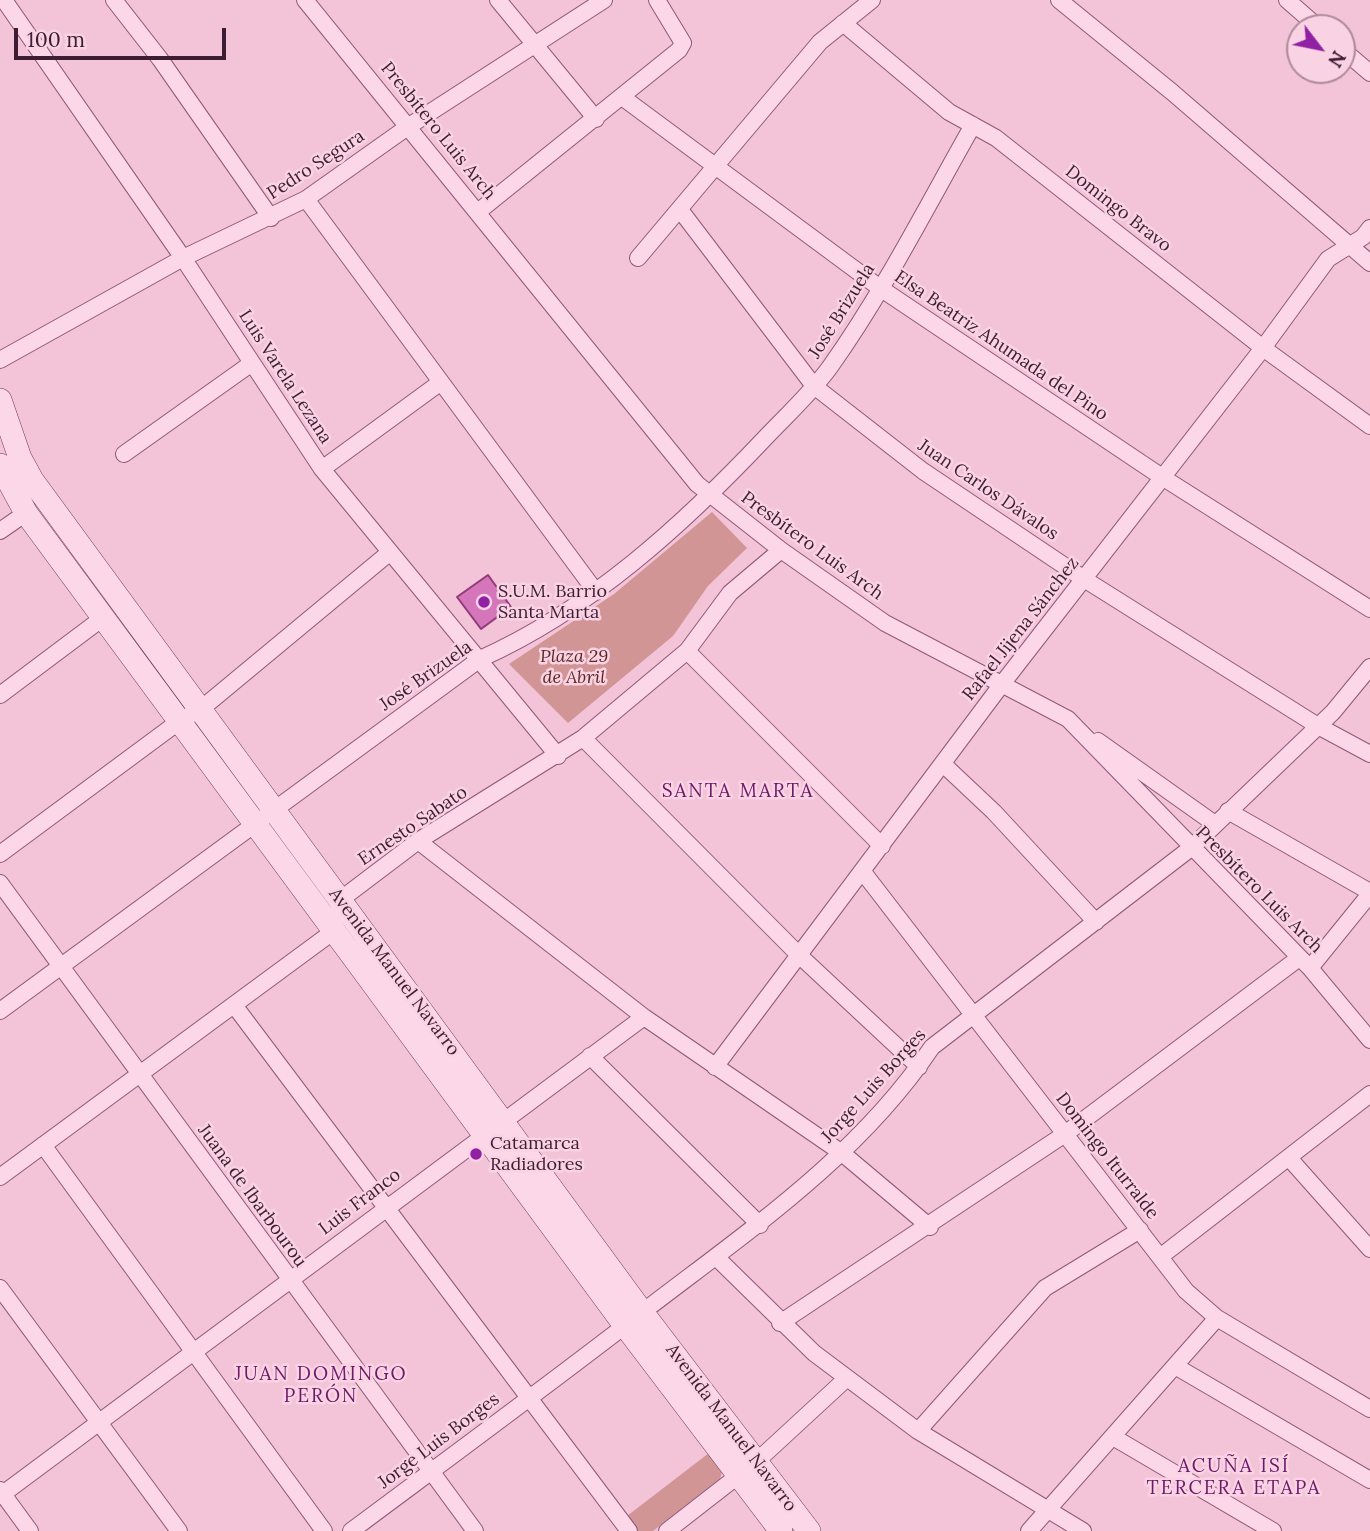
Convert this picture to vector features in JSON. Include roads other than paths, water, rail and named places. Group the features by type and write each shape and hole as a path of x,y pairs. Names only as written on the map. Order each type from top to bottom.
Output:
{"main road":[{"name":"Avenida Manuel Navarro","path":"0,400 20,458 32,480 191,714 266,815 340,900 503,1120 634,1319"},
{"name":"Avenida Manuel Navarro","path":"0,465 26,513 104,617 191,714"},
{"name":"Avenida Manuel Navarro","path":"266,815 334,931 484,1133 634,1319 747,1467 809,1531"},
{"name":"Avenida Manuel Navarro","path":"747,1467 781,1531"}],"street":[{"name":"Luis Varela Lezana","path":"4,0 183,258 322,469 558,756"},
{"path":"114,0 160,59 271,218"},
{"name":"Presbítero Luis Arch","path":"305,0 479,211 697,484 781,550 885,623 1068,719 1304,963 1370,1040"},
{"path":"498,0 596,119"},
{"name":"Pedro Segura","path":"0,360 183,258 306,199 409,126 604,0"},
{"path":"479,211 679,50 682,43 657,0"},
{"path":"638,258 681,211 820,42 872,0"},
{"path":"1059,0 1172,92 1348,247 1370,263"},
{"path":"1287,0 1303,14"},
{"name":"Domingo Bravo","path":"843,23 949,111 996,138 1263,348 1370,426"},
{"path":"1356,61 1370,73"},
{"name":"Elsa Beatriz Ahumada del Pino","path":"622,97 880,288 1162,477 1370,609"},
{"name":"José Brizuela","path":"0,1012 480,659 513,644 596,592 710,496 830,367 880,288 973,125"},
{"path":"306,199 596,592"},
{"name":"Juan Carlos Dávalos","path":"681,211 814,386 923,471 1084,579 1318,726 1370,754"},
{"name":"Rafael Jijena Sánchez","path":"715,1068 1002,684 1263,348 1328,258 1363,237 1370,228"},
{"path":"124,454 253,363"},
{"path":"322,469 441,382"},
{"path":"0,531 26,513"},
{"name":"Ernesto Sabato","path":"340,900 418,841 583,738 687,651 730,593 781,550"},
{"path":"0,854 191,714 389,553"},
{"path":"0,695 104,617"},
{"path":"687,651 882,846"},
{"name":"Jorge Luis Borges","path":"351,1531 760,1225 842,1153 919,1067 933,1047 1191,848 1318,726 1370,667"},
{"path":"1068,719 1214,824"},
{"path":"583,738 800,956 919,1067"},
{"path":"943,764 994,812 1096,922"},
{"path":"780,1323 930,1227 1304,963 1370,893 1228,811"},
{"path":"418,841 644,1017 842,1153 930,1227"},
{"name":"Domingo Iturralde","path":"863,872 1186,1291 1217,1318 1370,1409"},
{"name":"Juana de Ibarbourou","path":"0,883 475,1531"},
{"path":"0,1177 334,931 340,900"},
{"path":"234,1005 629,1531"},
{"path":"1349,1014 1370,1025"},
{"name":"Luis Franco","path":"1,1493 644,1017"},
{"path":"590,1056 760,1225"},
{"path":"1160,1257 1370,1094"},
{"path":"43,1145 324,1531"},
{"path":"1289,1158 1370,1249"},
{"path":"918,1431 1045,1289 1140,1230"},
{"path":"717,1258 780,1323 918,1431 1083,1531"},
{"path":"0,1288 179,1531"},
{"path":"1029,1531 1217,1318"},
{"path":"1175,1366 1370,1480"},
{"path":"668,1531 747,1467 848,1378"},
{"path":"1113,1437 1273,1531"},
{"path":"1,1493 30,1531"}],"place":[{"name":"S.U.M. Barrio Santa Marta","path":"484,602"},
{"name":"Catamarca Radiadores","path":"476,1154"}],"district":[{"name":"SANTA MARTA","path":"738,792"},
{"name":"JUAN DOMINGO PERÓN","path":"321,1386"},
{"name":"ACUÑA ISÍ TERCERA ETAPA","path":"1234,1478"}],"park label":[{"name":"Plaza 29 de Abril","path":"574,667"}]}
